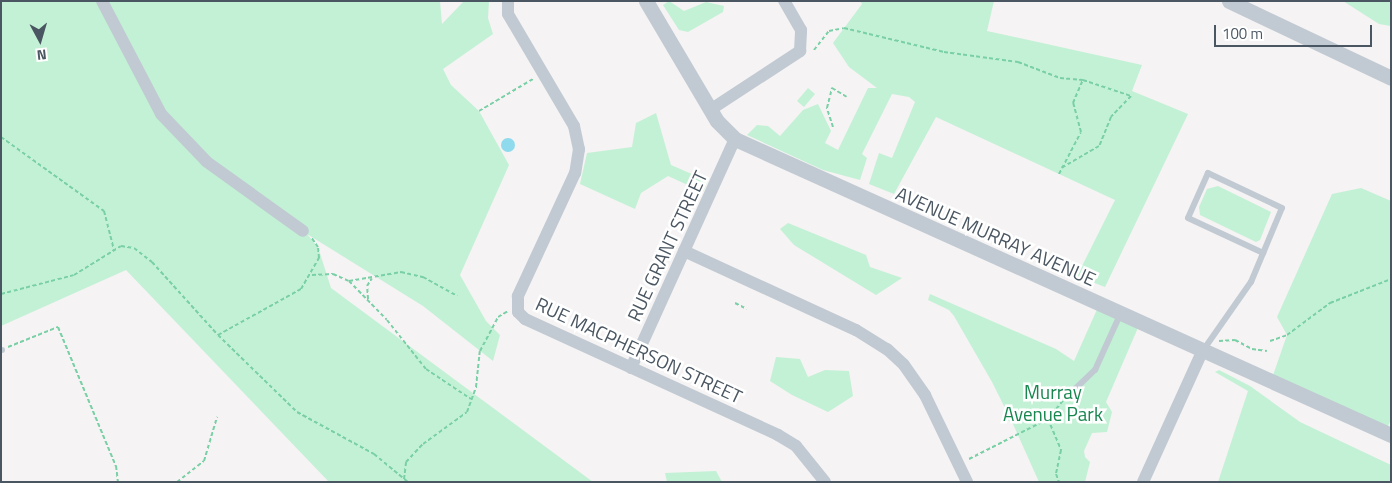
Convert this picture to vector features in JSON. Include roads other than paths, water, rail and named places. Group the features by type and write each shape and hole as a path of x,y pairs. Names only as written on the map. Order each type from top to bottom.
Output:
{"street":[{"path":"102,1 161,114 207,162 303,231"},
{"name":"RUE MACPHERSON STREET","path":"508,1 508,14 574,126 578,138 578,161 516,307 525,319 778,435 796,446 825,482"},
{"name":"AVENUE MURRAY AVENUE","path":"646,1 710,110 735,139 1120,315 1208,346 1391,435"},
{"path":"710,110 800,51 801,30 784,1"},
{"path":"1229,1 1391,78"},
{"name":"RUE GRANT STREET","path":"632,368 735,139"},
{"path":"684,251 856,330 887,350 904,365 925,395 967,482"},
{"path":"1143,482 1208,346"}],"lane":[{"path":"1208,346 1251,282 1282,208 1208,173 1188,218 1262,254"},
{"path":"1075,388 1095,370 1120,315"}],"water":[{"path":"508,138 513,140 515,145 513,150 508,152 503,150 501,145 503,140"}],"park label":[{"name":"Murray Avenue Park","path":"1053,403"}]}
